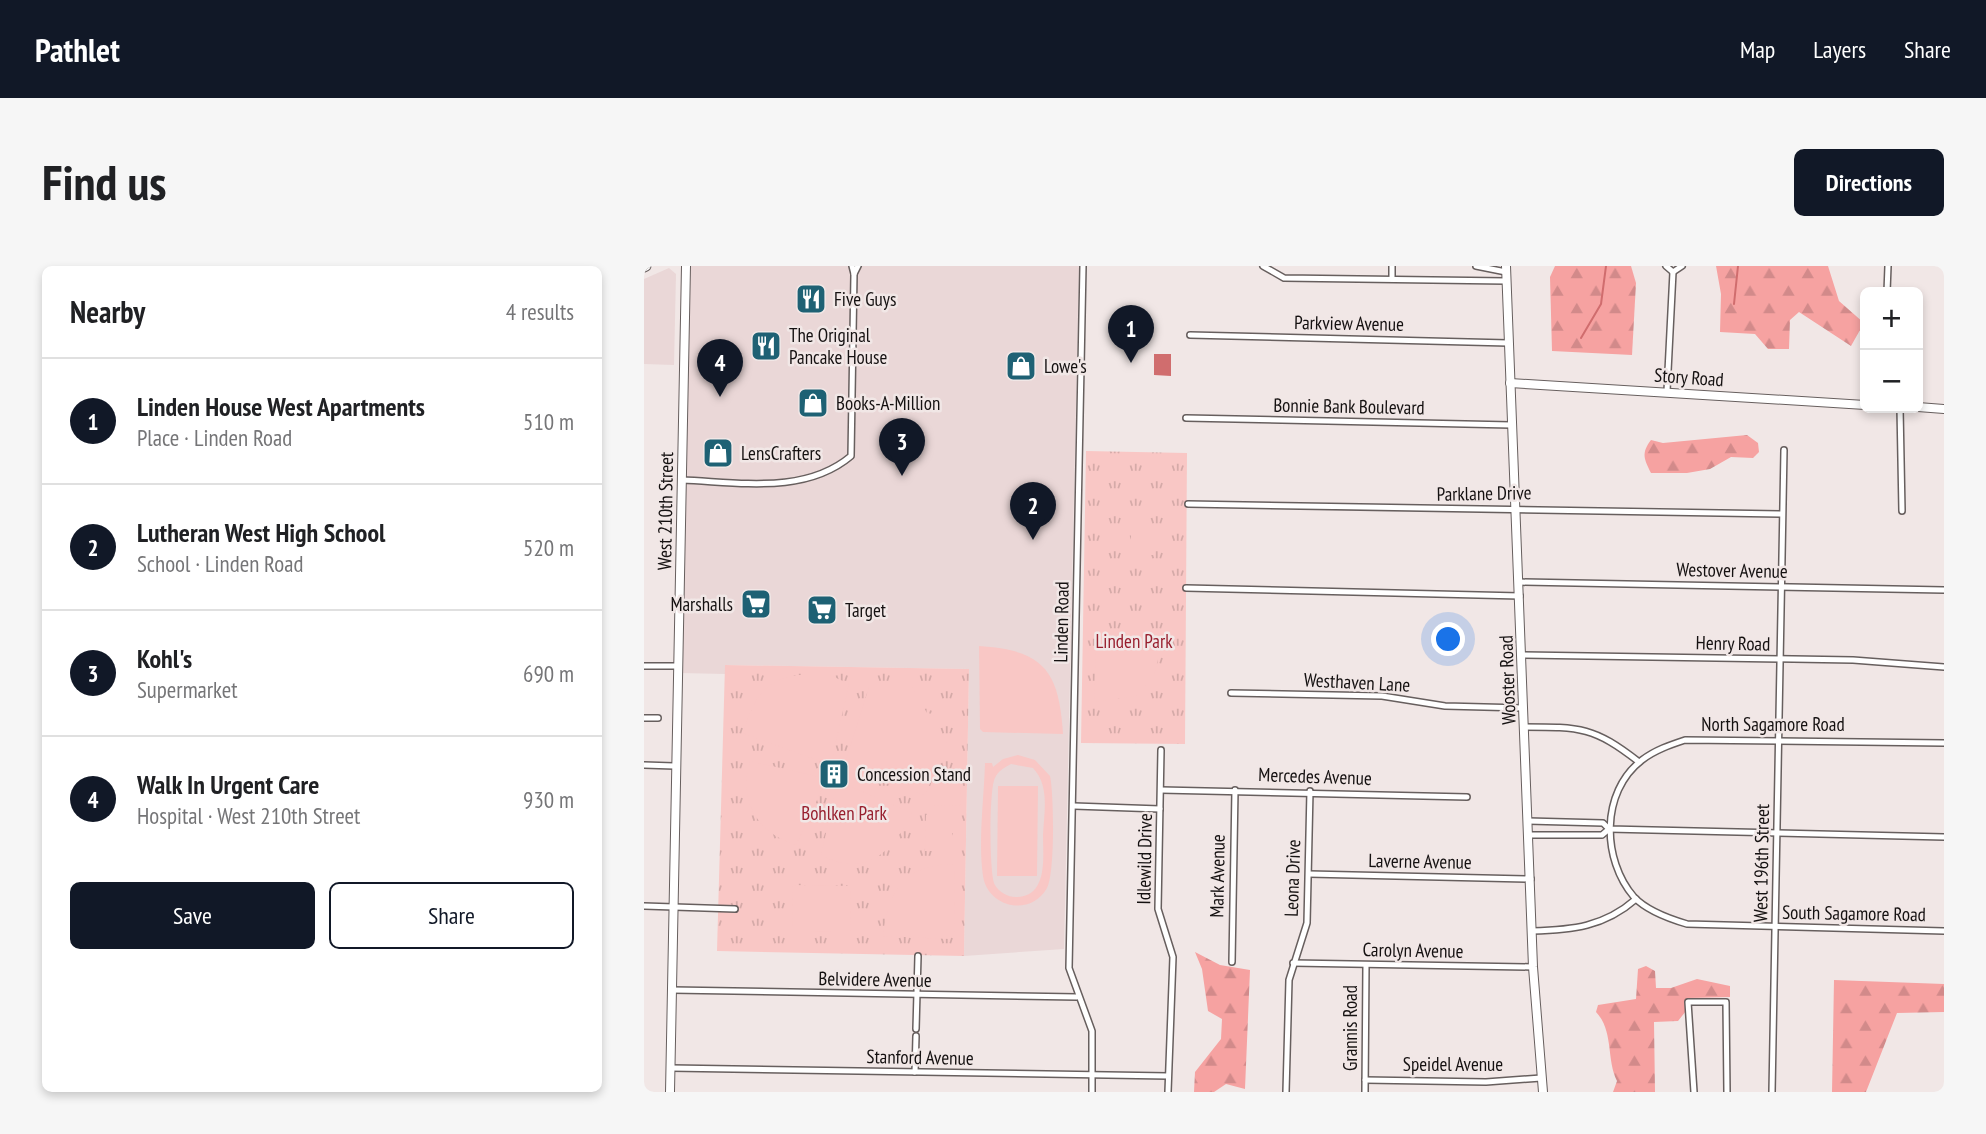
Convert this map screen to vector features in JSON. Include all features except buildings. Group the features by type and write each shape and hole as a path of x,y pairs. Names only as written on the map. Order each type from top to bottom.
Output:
{"street":[{"name":"West 210th Street","path":"670,1092 674,766 686,266"},
{"path":"681,480 804,481 824,475 850,456 852,266"},
{"path":"854,274 858,266"},
{"name":"Linden Road","path":"1083,266 1069,968 1077,997 1086,1010 1092,1031 1092,1092"},
{"path":"1263,266 1284,278 1392,279 1506,273"},
{"path":"1392,266 1392,279"},
{"path":"1476,266 1506,273"},
{"path":"1666,266 1674,272"},
{"path":"1667,391 1674,272 1682,266"},
{"path":"1887,287 1888,266"},
{"name":"Wooster Road","path":"1506,273 1533,967 1543,1092"},
{"name":"Parkview Avenue","path":"1190,335 1508,343"},
{"name":"Story Road","path":"1510,383 1860,405"},
{"path":"1923,407 1944,409"},
{"path":"1900,413 1902,510"},
{"name":"Bonnie Bank Boulevard","path":"1186,418 1511,425"},
{"name":"West 196th Street","path":"1772,1092 1784,450"},
{"name":"Parklane Drive","path":"1188,504 1782,514"},
{"name":"Westover Avenue","path":"1519,582 1944,590"},
{"path":"1186,588 1520,596"},
{"name":"Henry Road","path":"1521,655 1853,660 1944,667"},
{"path":"644,666 677,666"},
{"name":"Westhaven Lane","path":"1231,693 1382,696 1445,706 1523,708"},
{"path":"644,718 658,718"},
{"path":"1524,727 1586,730 1602,735 1639,762"},
{"name":"North Sagamore Road","path":"1609,829 1618,790 1639,762 1664,747 1685,740 1780,739 1944,743"},
{"name":"Idlewild Drive","path":"1161,750 1158,909 1171,948 1172,965 1168,1092"},
{"path":"644,765 674,766"},
{"name":"Mercedes Avenue","path":"1161,790 1310,791 1467,797"},
{"name":"Mark Avenue","path":"1232,962 1235,790"},
{"name":"Leona Drive","path":"1286,1092 1289,980 1307,923 1310,791"},
{"path":"1074,807 1160,809"},
{"path":"1528,821 1604,823 1609,829"},
{"path":"1529,835 1602,835 1609,829 1944,837"},
{"name":"South Sagamore Road","path":"1609,829 1614,862 1621,879 1636,899 1666,918 1687,925 1944,931"},
{"name":"Laverne Avenue","path":"1309,874 1531,879"},
{"path":"1532,932 1571,930 1596,925 1620,913 1636,899"},
{"path":"644,906 735,909"},
{"path":"915,1072 918,957"},
{"name":"Carolyn Avenue","path":"1293,963 1533,967"},
{"name":"Grannis Road","path":"1365,1092 1366,965"},
{"name":"Belvidere Avenue","path":"671,990 1077,997"},
{"path":"1694,1092 1688,1002 1707,1000 1726,1002 1727,1092"},
{"name":"Stanford Avenue","path":"671,1068 1168,1076"},
{"name":"Speidel Avenue","path":"1365,1080 1486,1082 1541,1078"}],"shaded area":[{"path":"689,266 1079,266 1064,949 964,956 969,669 725,665 725,674 680,673"},
{"path":"669,268 676,274 674,365 644,364 644,279"},
{"path":"1154,354 1171,354 1171,376 1154,375"}],"green space":[{"path":"1555,266 1631,266 1636,283 1632,355 1552,351 1550,277"},
{"path":"1716,266 1828,266 1839,301 1860,319 1860,330 1851,346 1799,312 1790,320 1789,349 1768,349 1755,334 1720,332 1721,294"},
{"path":"1747,435 1758,443 1759,452 1753,458 1731,457 1710,469 1687,473 1651,473 1645,460 1645,452 1651,440 1663,443"},
{"name":"Linden Park","path":"1086,451 1187,453 1185,744 1081,743"},
{"path":"1131,532 1154,532 1154,555 1131,555"},
{"path":"1100,638 1163,639 1154,676 1136,696 1094,702 1096,641"},
{"path":"979,646 1019,653 1034,659 1044,668 1057,695 1063,734 983,732 980,729"},
{"name":"Bohlken Park","path":"725,665 969,669 964,956 717,951"},
{"path":"799,675 830,675 849,684 832,759 825,763 743,733 761,694 776,682"},
{"path":"869,687 912,687 927,713 933,714 947,744 925,795 849,772 845,763"},
{"path":"1018,755 1035,760 1050,776 1053,833 1050,880 1040,897 1021,905 1001,902 987,887 983,876 981,835 985,763 992,763 993,767 1003,759","holes":["1011,764 1033,768 1042,783 1045,800 1042,874 1035,890 1028,895 1011,897 999,890 993,878 993,785 998,773"]},
{"path":"750,761 820,777 824,785 796,845 771,832 754,813 747,789"},
{"path":"845,784 912,813 886,850 864,863 837,862 821,855 836,789"},
{"path":"934,785 961,785 960,805 934,806"},
{"path":"998,786 1038,786 1037,876 997,876"},
{"path":"926,815 952,815 952,851 925,851"},
{"path":"955,864 954,934 949,939 883,936 889,905 902,883 923,869"},
{"path":"793,885 851,886 850,932 792,931"},
{"path":"1195,952 1220,965 1250,970 1245,1089 1226,1084 1214,1092 1194,1092 1195,1072 1221,1039 1222,1019 1208,1011 1202,969"},
{"path":"1646,966 1655,971 1656,988 1671,988 1697,979 1730,986 1730,997 1688,998 1686,1011 1678,1021 1654,1022 1655,1092 1613,1092 1617,1081 1608,1036 1596,1012 1598,1005 1636,999 1638,969"},
{"path":"1834,980 1944,984 1944,1012 1897,1013 1866,1092 1832,1092"}],"waterway":[{"path":"1581,338 1601,304 1606,266"},
{"path":"1734,304 1738,266"}],"place":[{"name":"Five Guys","path":"811,299"},
{"name":"The Original Pancake House","path":"766,346"},
{"name":"Linden House West Apartments","path":"1131,363"},
{"name":"Lowe's","path":"1021,366"},
{"name":"Walk In Urgent Care","path":"720,397"},
{"name":"Books-A-Million","path":"813,403"},
{"name":"LensCrafters","path":"718,453"},
{"name":"Kohl's","path":"902,476"},
{"name":"Lutheran West High School","path":"1033,540"},
{"name":"Marshalls","path":"756,604"},
{"name":"Target","path":"822,610"},
{"name":"Concession Stand","path":"834,774"}]}
